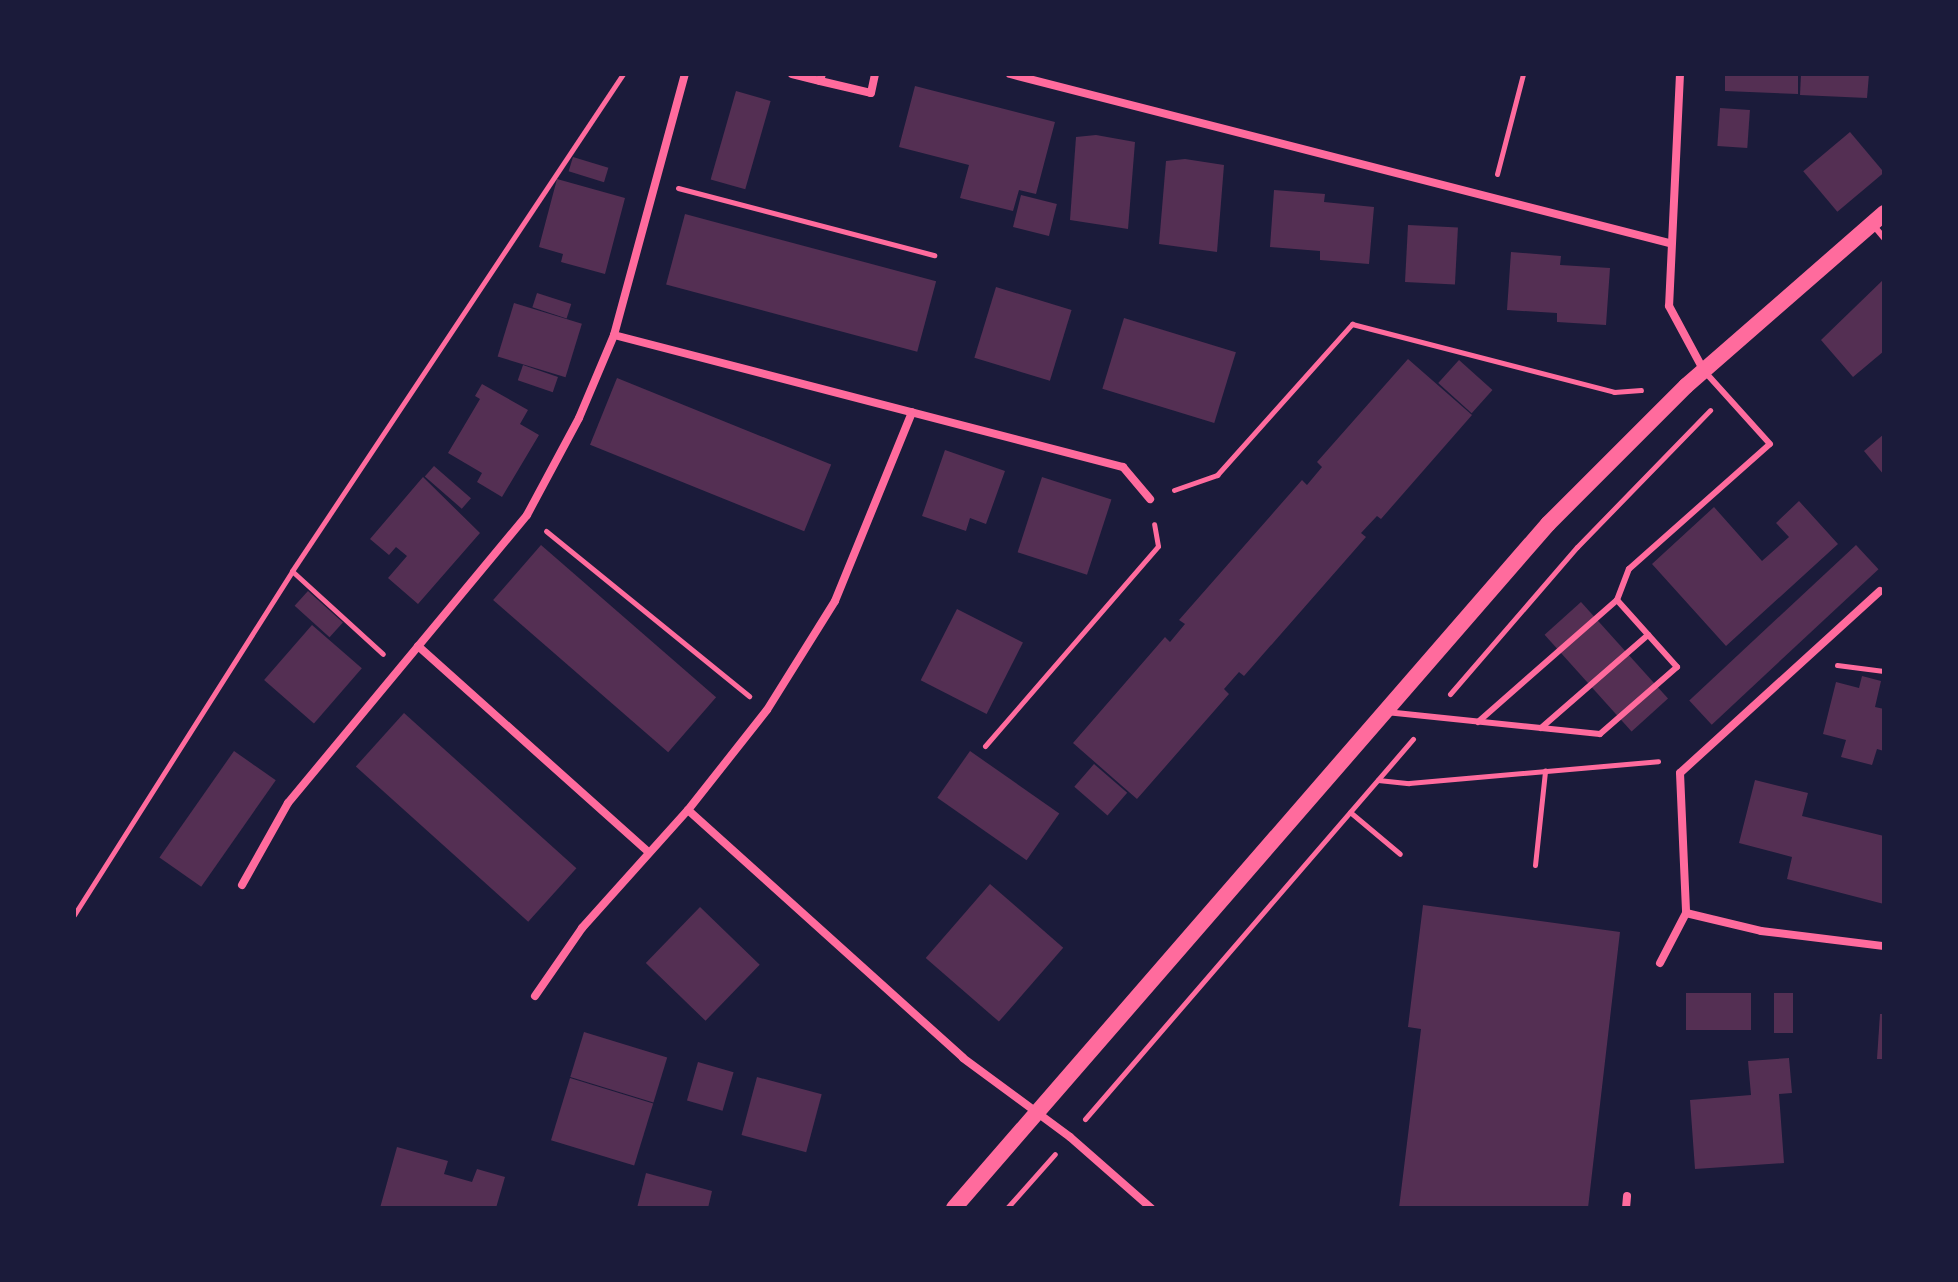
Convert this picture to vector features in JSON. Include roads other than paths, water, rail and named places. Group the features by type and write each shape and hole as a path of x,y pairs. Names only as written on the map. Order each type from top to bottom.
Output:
{"main road":[{"path":"954,1208 1548,524 1686,386 1878,218"}],"street":[{"path":"242,885 288,803 527,515 579,418 614,335 658,183 685,74"},
{"path":"792,74 821,77 871,93 875,74"},
{"path":"1010,74 1669,243"},
{"path":"1680,74 1669,243 1669,306 1704,371"},
{"path":"614,335 1123,467 1150,499"},
{"path":"535,996 582,928 647,851 688,810 767,710 835,601 912,412"},
{"path":"1660,963 1686,913 1680,773 1880,591"},
{"path":"418,646 647,851"},
{"path":"688,810 963,1058 1036,1116 1070,1137 1151,1208"},
{"path":"1686,913 1761,931 1884,946"},
{"path":"1626,1208 1627,1196"}],"lane":[{"path":"1878,218 1884,238"},
{"path":"1478,722 1617,600 1629,569 1770,444 1704,371"},
{"path":"1383,712 1600,734 1677,667 1617,600"},
{"path":"1541,728 1648,635"}]}
